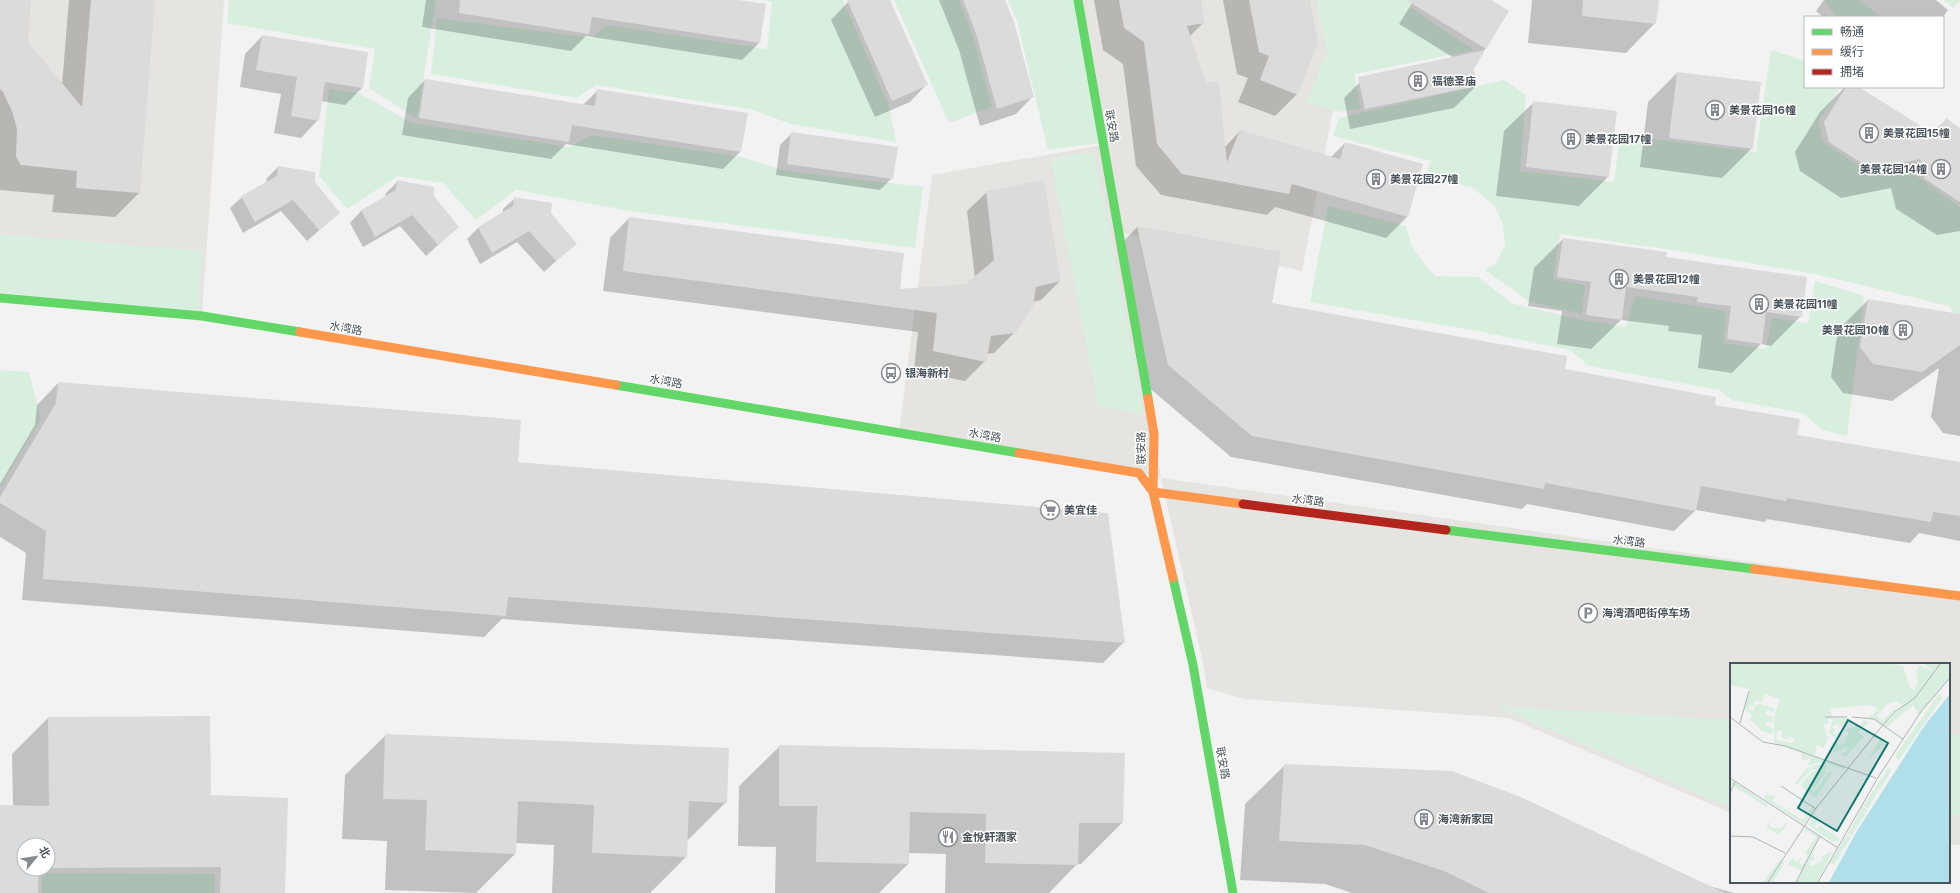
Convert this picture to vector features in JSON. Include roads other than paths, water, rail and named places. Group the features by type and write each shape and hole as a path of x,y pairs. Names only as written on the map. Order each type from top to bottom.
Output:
{"street":[{"name":"联安路","path":"1078,0 1154,434 1153,492 1193,665 1233,893"},
{"name":"水湾路","path":"0,298 202,316 247,323 1139,474 1153,492 1960,596"}],"place":[{"name":"福德圣庙","path":"1418,81"},
{"name":"美景花园16幢","path":"1715,110"},
{"name":"美景花园15幢","path":"1869,133"},
{"name":"美景花园17幢","path":"1571,139"},
{"name":"美景花园14幢","path":"1941,169"},
{"name":"美景花园27幢","path":"1376,179"},
{"name":"美景花园12幢","path":"1619,279"},
{"name":"美景花园11幢","path":"1759,304"},
{"name":"美景花园10幢","path":"1903,330"},
{"name":"银海新村","path":"891,373"},
{"name":"美宜佳","path":"1050,510"},
{"name":"海湾酒吧街停车场","path":"1588,613"},
{"name":"海湾新家园","path":"1424,819"},
{"name":"金悅軒酒家","path":"948,837"}]}
